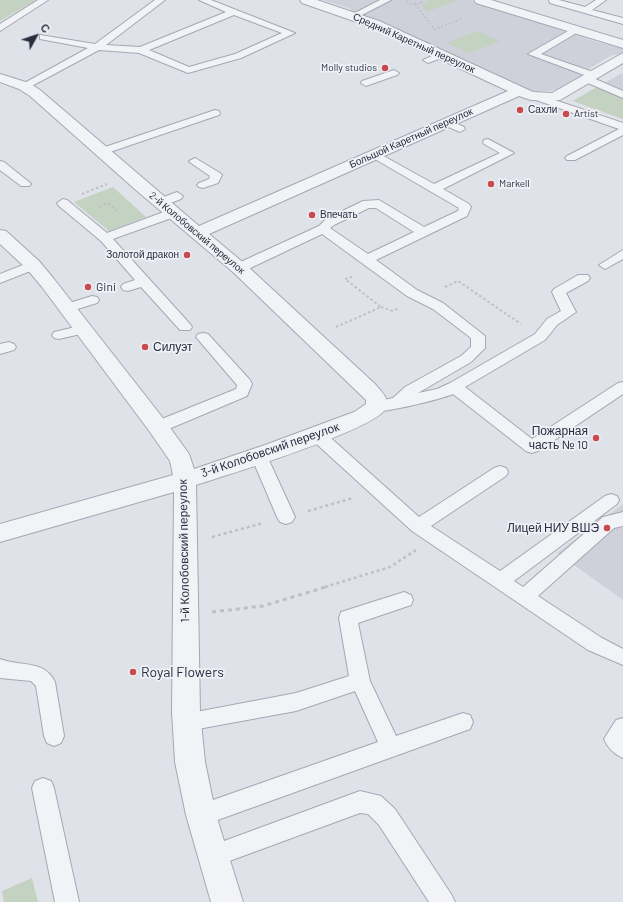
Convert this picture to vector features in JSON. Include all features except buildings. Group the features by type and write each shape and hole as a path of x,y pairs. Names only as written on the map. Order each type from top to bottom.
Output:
{"street":[{"name":"Средний Каретный переулок","path":"306,0 353,16 519,91"},
{"path":"480,0 623,44"},
{"path":"519,91 540,98 555,97 623,57"},
{"name":"2-й Колобовский переулок","path":"0,78 24,86 34,93 239,268 370,391 376,399 376,407"},
{"name":"Большой Каретный переулок","path":"198,233 374,155 454,126 519,91"},
{"name":"1-й Колобовский переулок","path":"0,235 33,265 68,308 158,427 181,460 185,480 187,722 190,762 201,815 227,902"},
{"name":"3-й Колобовский переулок","path":"0,533 185,480 259,456 362,417 376,407"}],"lane":[{"path":"2,29 44,0"},
{"path":"24,86 97,47 161,0"},
{"path":"43,37 97,47 141,50 188,70 238,56 290,33 203,0"},
{"path":"353,16 387,0"},
{"path":"587,10 602,0"},
{"path":"553,1 623,22"},
{"path":"141,50 234,12"},
{"path":"575,30 533,54 590,77 623,95"},
{"path":"428,60 441,55"},
{"path":"366,83 394,72"},
{"path":"540,98 623,127"},
{"path":"103,151 215,113"},
{"path":"570,158 623,131"},
{"path":"434,189 508,153 488,142"},
{"path":"372,262 423,232 463,213 465,207 374,155"},
{"path":"195,161 216,175 214,181 203,185"},
{"path":"0,164 25,184"},
{"path":"105,238 167,208 177,196"},
{"path":"63,202 105,238 185,327"},
{"path":"239,268 323,229 330,222 367,204 379,204 423,232"},
{"path":"323,229 372,262 412,293 438,306 478,336 478,348 466,359 410,391 398,402"},
{"path":"605,265 623,254"},
{"path":"0,279 33,265"},
{"path":"376,407 441,393 455,388 540,337 552,322 569,312 560,292 583,278"},
{"path":"128,287 144,281"},
{"path":"68,308 92,300"},
{"path":"59,335 84,330"},
{"path":"158,427 242,392 245,384 203,336"},
{"path":"455,388 532,448 623,387"},
{"path":"317,435 418,526 595,644 623,657"},
{"path":"259,456 286,517"},
{"path":"418,526 500,472"},
{"path":"500,581 611,500"},
{"path":"524,597 609,522 623,519"},
{"path":"391,747 360,681 348,618 404,600"},
{"path":"0,668 4,671 35,673 45,682 54,736"},
{"path":"187,722 296,702 360,681"},
{"path":"201,815 463,722"},
{"path":"623,727 614,739 623,748"},
{"path":"43,788 67,902"},
{"path":"213,856 360,802 372,804 386,817 443,902"}],"path":[{"path":"408,3 415,4 421,2 422,0"},
{"path":"415,4 435,30"},
{"path":"431,31 463,18"},
{"path":"79,195 114,182"},
{"path":"330,330 381,308 346,279 372,262"},
{"path":"422,298 458,281 540,337"},
{"path":"207,612 263,606 390,567 435,538"}],"shaded area":[{"path":"323,0 470,0 600,43 623,48 623,54 612,55 580,74 582,78 566,87 550,91 533,91 373,19 351,11 351,9"},
{"path":"620,74 623,74 623,119 573,101"},
{"name":"Лицей НИУ ВШЭ","path":"623,504 623,600 557,553"}],"green space":[{"path":"0,0 36,0 0,21"},
{"path":"427,0 458,0 427,12 422,5 426,3"},
{"path":"477,31 500,41 469,53 446,43"},
{"path":"597,87 623,99 623,119 573,101"},
{"path":"113,187 146,217 109,231 74,202"},
{"path":"32,878 38,902 4,902 2,891"}],"place":[{"name":"Molly studios","path":"385,68"},
{"name":"Сахли","path":"520,110"},
{"name":"Artist","path":"566,114"},
{"name":"Markell","path":"491,184"},
{"name":"Впечать","path":"312,215"},
{"name":"Золотой дракон","path":"187,255"},
{"name":"Gini","path":"88,287"},
{"name":"Силуэт","path":"145,347"},
{"name":"Пожарная часть № 10","path":"596,438"},
{"name":"Лицей НИУ ВШЭ","path":"607,528"},
{"name":"Royal Flowers","path":"133,672"}]}
